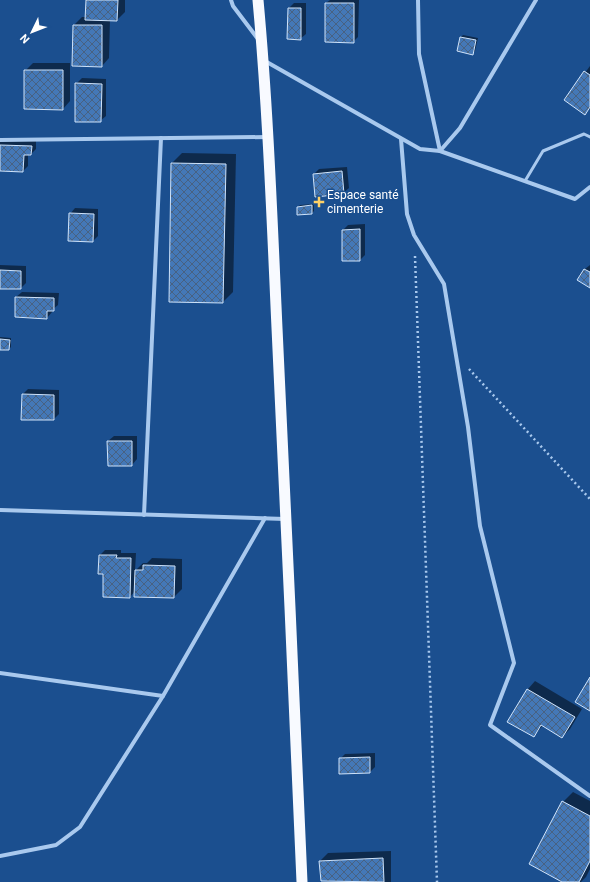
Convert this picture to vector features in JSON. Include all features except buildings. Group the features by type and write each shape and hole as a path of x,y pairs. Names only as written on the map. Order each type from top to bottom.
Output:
{"highway":[{"path":"258,0 268,137 302,882"}],"street":[{"path":"231,0 233,6 262,44"},
{"path":"418,0 419,54 440,151"},
{"path":"440,151 460,128 536,0"},
{"path":"263,60 420,149 440,151 575,198 590,187"},
{"path":"0,140 268,137"},
{"path":"144,515 162,138"},
{"path":"401,139 407,214 414,235 444,284 468,427 480,526 514,662 490,725 590,796"},
{"path":"0,510 286,519"},
{"path":"0,856 56,845 80,827 163,696 265,518"},
{"path":"0,673 163,696"}],"lane":[{"path":"524,181 543,151 584,134 590,137"}],"path":[{"path":"414,235 437,882"},
{"path":"456,356 590,499"}],"place":[{"name":"Espace santé cimenterie","path":"319,202"}]}
